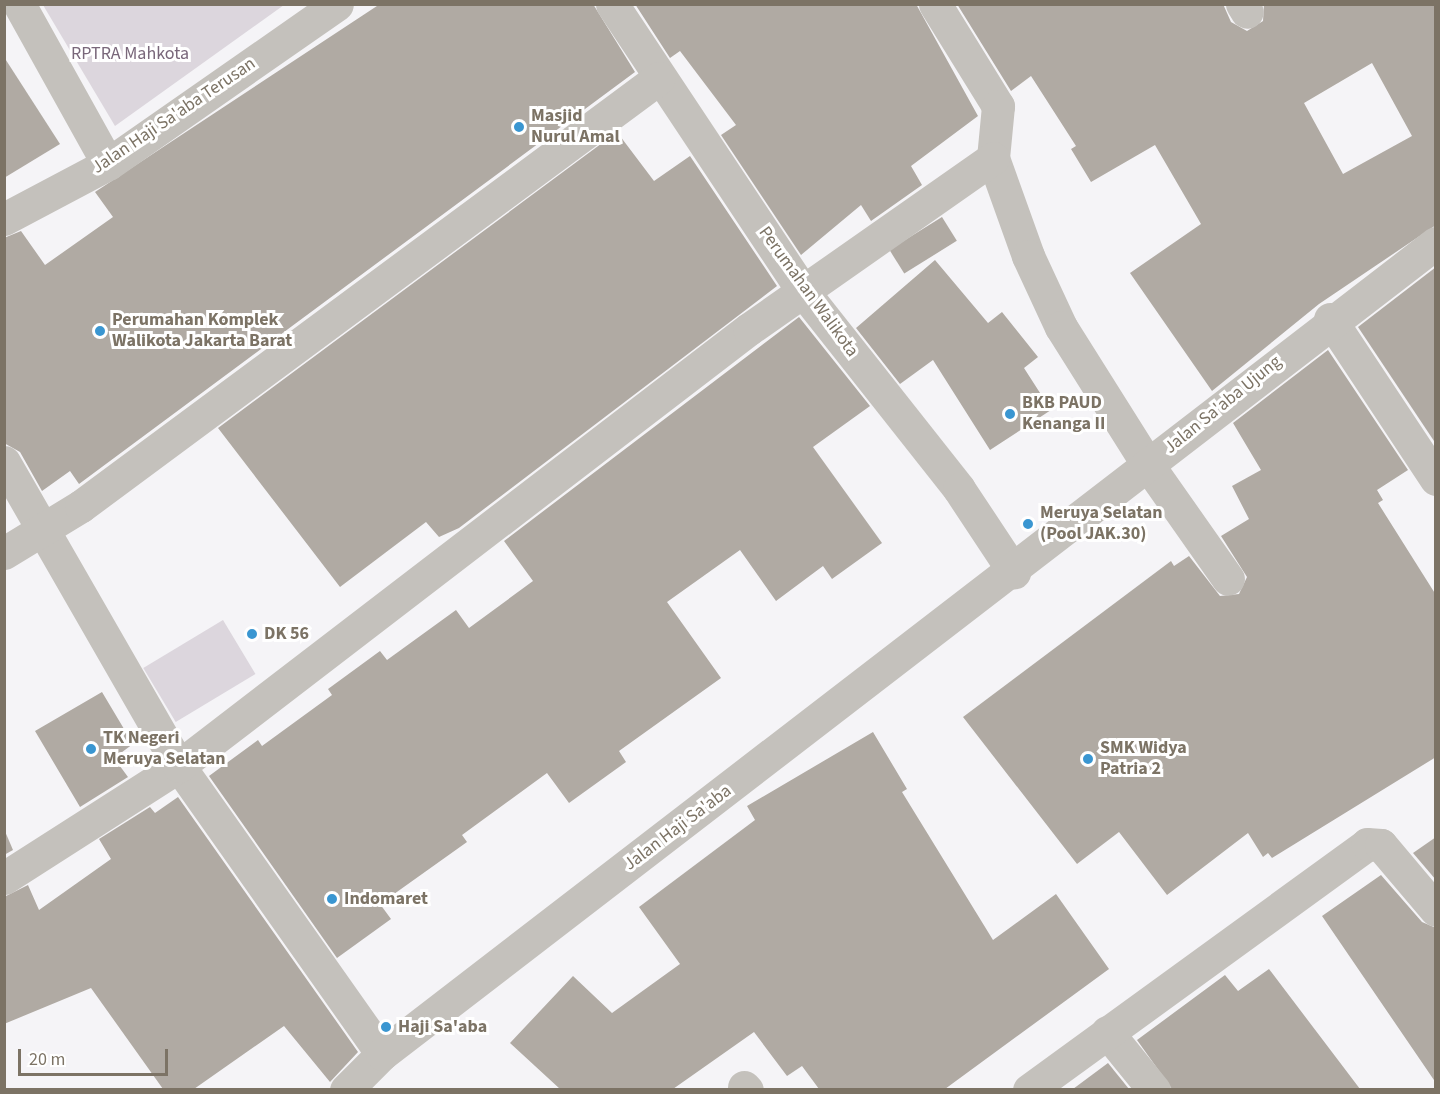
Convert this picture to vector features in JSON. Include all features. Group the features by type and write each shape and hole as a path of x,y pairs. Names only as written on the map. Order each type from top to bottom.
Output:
{"street":[{"path":"19,4 108,164"},
{"name":"Jalan Haji Sa'aba Terusan","path":"4,219 108,164 337,4"},
{"name":"Perumahan Walikota","path":"612,4 802,290 959,489 1014,572"},
{"path":"935,4 998,106 993,158 1028,256 1061,327 1148,465 1228,579"},
{"path":"4,553 48,530 659,78"},
{"path":"4,878 179,766 802,290 993,158"},
{"name":"Jalan Sa'aba Ujung","path":"1014,572 1330,319 1436,243"},
{"path":"1330,319 1436,479"},
{"path":"4,462 48,530 179,766 382,1054"},
{"name":"Jalan Haji Sa'aba","path":"346,1089 382,1054 1014,572"},
{"path":"1029,1089 1367,844 1381,845 1436,910"},
{"path":"1107,1032 1154,1089"}],"green space":[{"name":"RPTRA Mahkota","path":"43,5 284,5 115,126"},
{"path":"223,620 255,674 176,722 143,668"}],"building":[{"path":"380,4 593,4 635,72 79,484 70,471 42,491 20,452 4,443 4,238 21,231 45,265 113,217 95,192"},
{"path":"635,4 916,4 978,116 911,166 922,185 871,221 861,205 801,255 721,135 736,125 680,51 670,58"},
{"path":"957,4 1223,4 1231,22 1247,31 1263,21 1264,4 1436,4 1436,225 1319,304 1212,391 1130,273 1201,224 1155,145 1091,182 1071,149 1076,146 1031,76 1011,91","holes":["1372,63 1412,136 1343,174 1304,103"]},
{"path":"4,57 60,144 4,178"},
{"path":"617,132 654,181 690,156 777,286 459,528 439,537 426,522 340,587 218,428"},
{"path":"942,217 957,241 904,274 889,250"},
{"path":"935,260 988,323 1002,312 1038,357 1024,368 1051,410 990,450 933,360 900,384 856,328"},
{"path":"1436,267 1436,444 1358,327"},
{"path":"799,317 870,406 813,447 882,543 832,579 823,566 776,601 740,550 667,602 721,678 619,751 626,762 569,803 547,773 462,835 467,842 380,904 391,919 337,958 209,776 258,740 262,746 332,695 328,689 380,651 387,660 456,610 469,628 533,581 504,541"},
{"path":"1328,350 1408,470 1377,490 1383,500 1378,503 1436,595 1436,757 1272,858 1268,853 1263,857 1248,833 1167,895 1119,832 1077,864 963,717 1171,561 1174,566 1189,556 1220,596 1239,594 1247,577 1221,536 1249,519 1232,486 1261,470 1233,423"},
{"name":"TK Negeri Meruya Selatan","path":"102,692 133,744 114,758 128,777 80,807 35,731"},
{"path":"873,732 907,789 902,792 993,940 1056,894 1109,969 945,1089 819,1089 802,1066 787,1076 754,1032 673,1089 560,1089 510,1043 573,976 612,1013 680,964 639,907 755,820 747,806"},
{"path":"178,797 358,1052 330,1082 284,1026 194,1089 163,1089 91,988 4,1024 4,897 28,885 39,910 111,859 99,839 150,807 155,813"},
{"path":"4,829 13,850 4,855"},
{"path":"1436,837 1436,880 1413,853"},
{"path":"1381,875 1422,922 1436,928 1436,1083 1322,916"},
{"path":"1269,969 1360,1089 1172,1089 1137,1040 1225,975 1238,991"},
{"path":"1108,1063 1129,1089 1073,1089"}],"place":[{"name":"Masjid Nurul Amal","path":"519,127"},
{"name":"Perumahan Komplek Walikota Jakarta Barat","path":"100,331"},
{"name":"BKB PAUD Kenanga II","path":"1010,414"},
{"name":"Meruya Selatan (Pool JAK.30)","path":"1028,524"},
{"name":"DK 56","path":"252,634"},
{"name":"TK Negeri Meruya Selatan","path":"91,749"},
{"name":"SMK Widya Patria 2","path":"1088,759"},
{"name":"Indomaret","path":"332,899"},
{"name":"Haji Sa'aba","path":"386,1027"}]}
